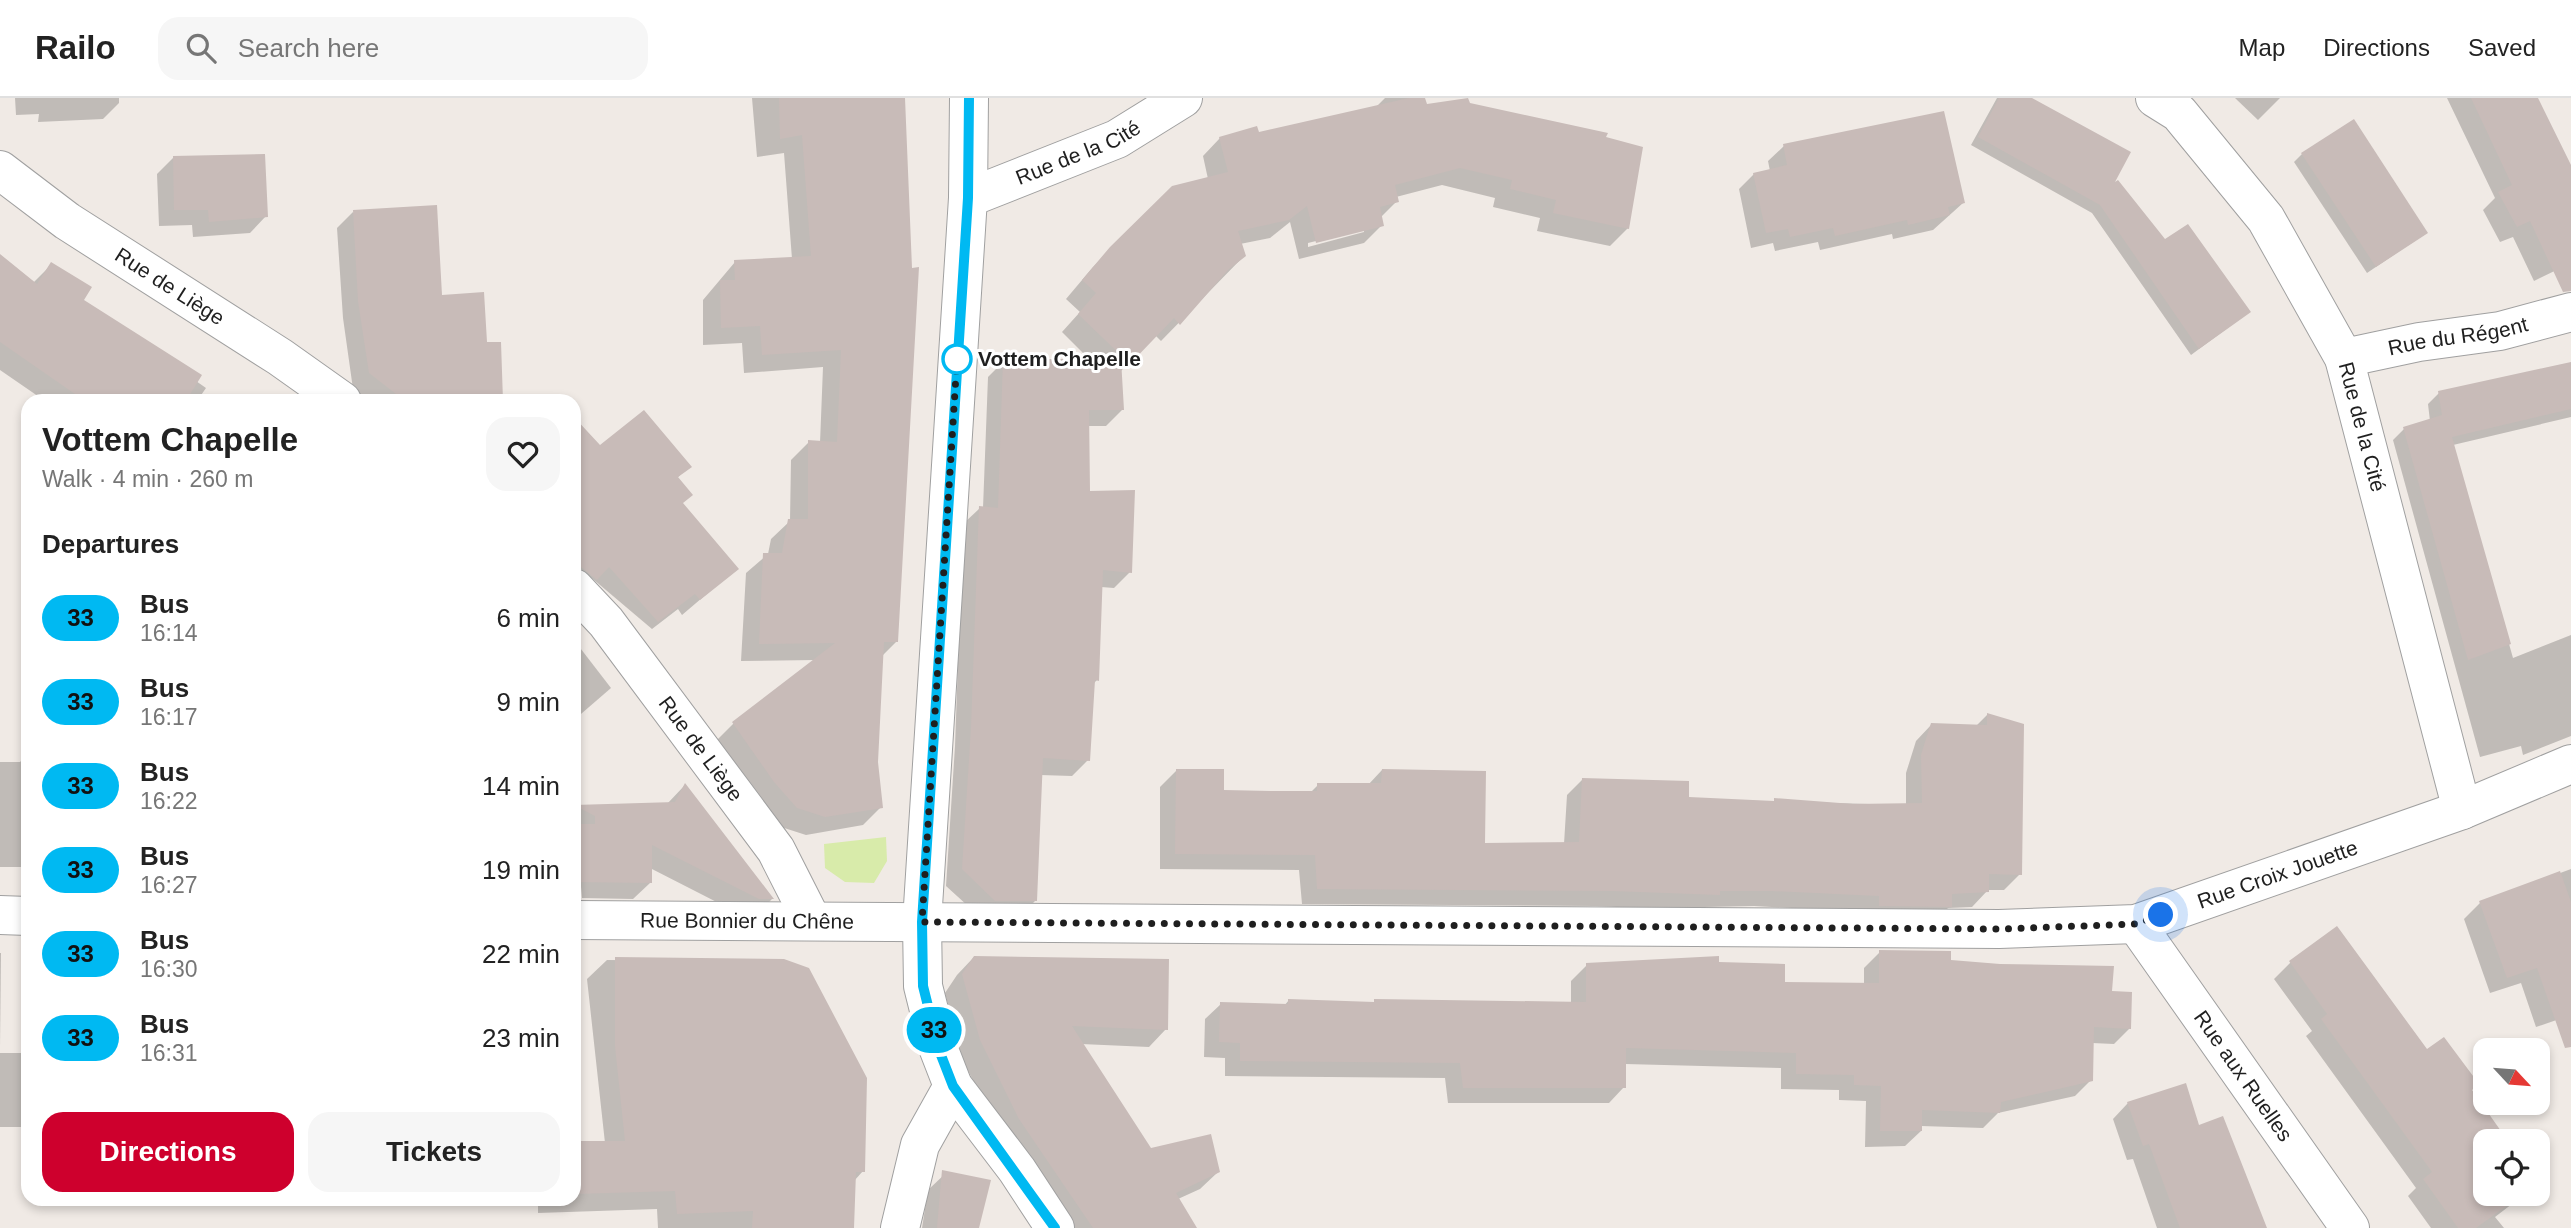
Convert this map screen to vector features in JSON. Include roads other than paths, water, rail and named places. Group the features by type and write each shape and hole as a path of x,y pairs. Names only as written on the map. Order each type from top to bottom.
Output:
{"street":[{"path":"969,98 968,198 922,922 923,986 939,1050 953,1086 1055,1228"},
{"name":"Rue de la Cité","path":"968,198 1117,139 1183,98"},
{"name":"Rue de la Cité","path":"2155,98 2179,113 2266,219 2344,358 2462,810"},
{"name":"Rue de Liège","path":"0,170 67,221 280,357 332,394"},
{"name":"Rue du Régent","path":"2344,358 2418,342 2500,331 2571,312"},
{"name":"Rue de Liège","path":"581,596 606,621 776,849 811,919"},
{"name":"Rue Croix Jouette","path":"922,922 1999,929 2136,924 2462,810 2571,764"},
{"path":"0,915 21,916"},
{"name":"Rue Bonnier du Chêne","path":"581,920 811,919 922,922"},
{"name":"Rue aux Ruelles","path":"2136,924 2350,1228"},
{"path":"900,1228 920,1145 953,1086"}],"place":[{"name":"Vottem Chapelle","path":"957,359"}]}
